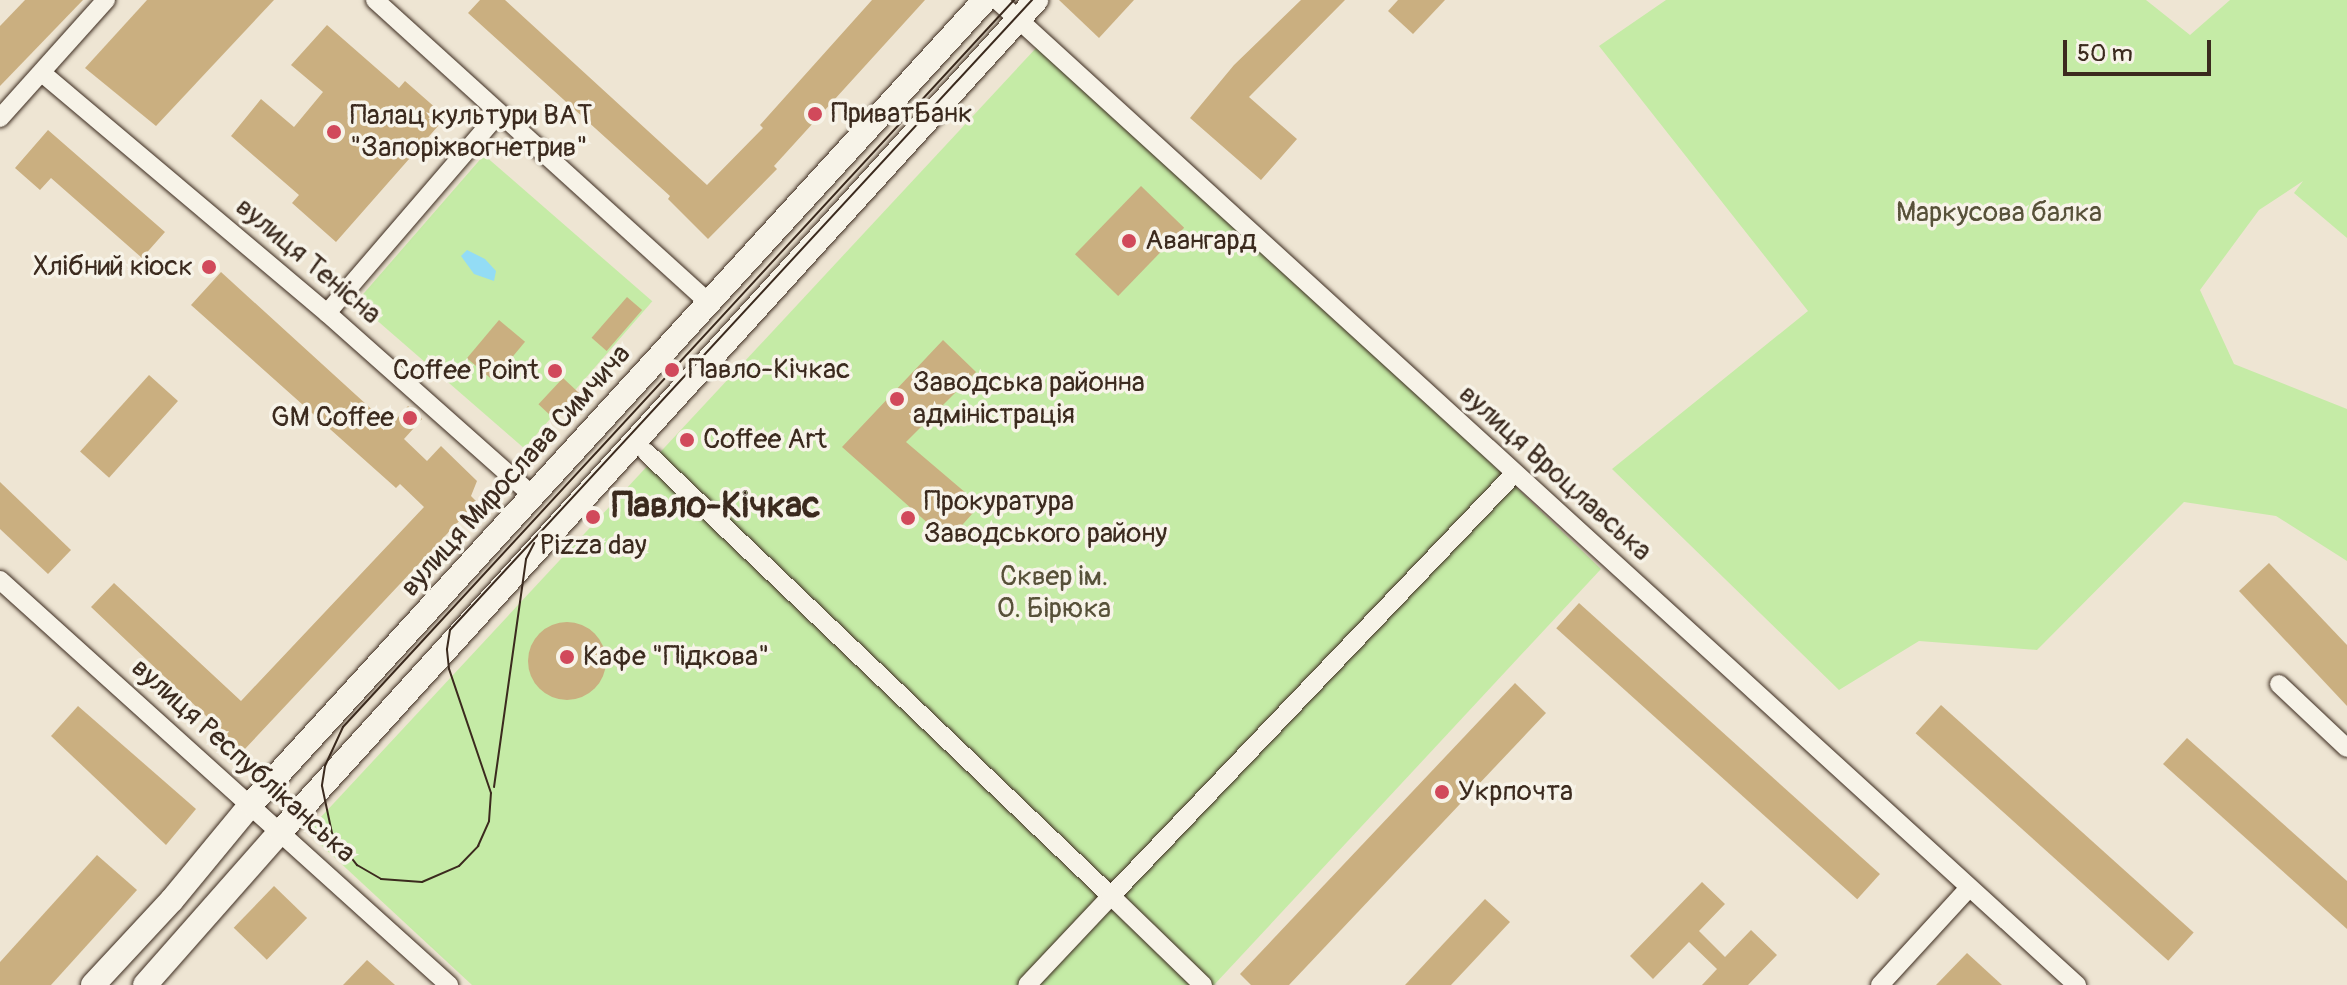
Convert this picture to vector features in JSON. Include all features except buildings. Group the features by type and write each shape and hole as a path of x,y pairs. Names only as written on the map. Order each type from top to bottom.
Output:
{"street":[{"path":"0,118 106,0"},
{"path":"375,0 709,303"},
{"name":"вулиця Мирослава Симчича","path":"93,985 172,900 251,804 985,0"},
{"name":"вулиця Вроцлавська","path":"997,0 1968,889 2077,985"},
{"path":"145,985 281,831 1036,0"},
{"name":"вулиця Тенісна","path":"42,73 327,313 533,496"},
{"path":"327,313 498,114"},
{"path":"646,452 1203,985"},
{"path":"1027,985 1514,474"},
{"name":"вулиця Республіканська","path":"0,580 449,985"},
{"path":"2279,684 2347,748"},
{"path":"1880,985 1968,889"}],"green space":[{"name":"Маркусова балка","path":"1666,0 2146,0 2190,35 2230,0 2347,0 2347,238 2294,193 2303,181 2259,210 2200,290 2234,364 2347,409 2347,561 2276,516 2184,502 2037,650 1919,641 1839,690 1612,469 1808,311 1599,46"},
{"name":"Сквер ім. О. Бірюка","path":"1037,47 1273,253 1601,569 1214,985 472,985 307,832"},
{"path":"484,155 652,301 524,448 356,302"}],"water":[{"path":"467,250 485,259 496,271 494,281 474,274 461,256"}],"tram line":[{"path":"1014,0 343,727 325,766 322,786 332,833 357,865 381,879 422,882 459,866 478,846 489,821 491,793 449,669 447,649 450,630 1032,0"},
{"path":"494,787 526,559 534,543"}],"place":[{"name":"ПриватБанк","path":"815,114"},
{"name":"Палац культури ВАТ \"Запоріжвогнетрив\"","path":"334,132"},
{"name":"Авангард","path":"1129,241"},
{"name":"Хлібний кіоск","path":"209,267"},
{"name":"Павло-Кічкас","path":"672,370"},
{"name":"Coffee Point","path":"555,371"},
{"name":"Заводська районна адміністрація","path":"897,399"},
{"name":"GM Coffee","path":"410,418"},
{"name":"Coffee Art","path":"687,440"},
{"name":"Pizza day","path":"593,517"},
{"name":"Прокуратура Заводського району","path":"908,518"},
{"name":"Кафе \"Підкова\"","path":"567,657"},
{"name":"Укрпочта","path":"1442,792"}],"district":[{"name":"Павло-Кічкас","path":"716,506"}]}
